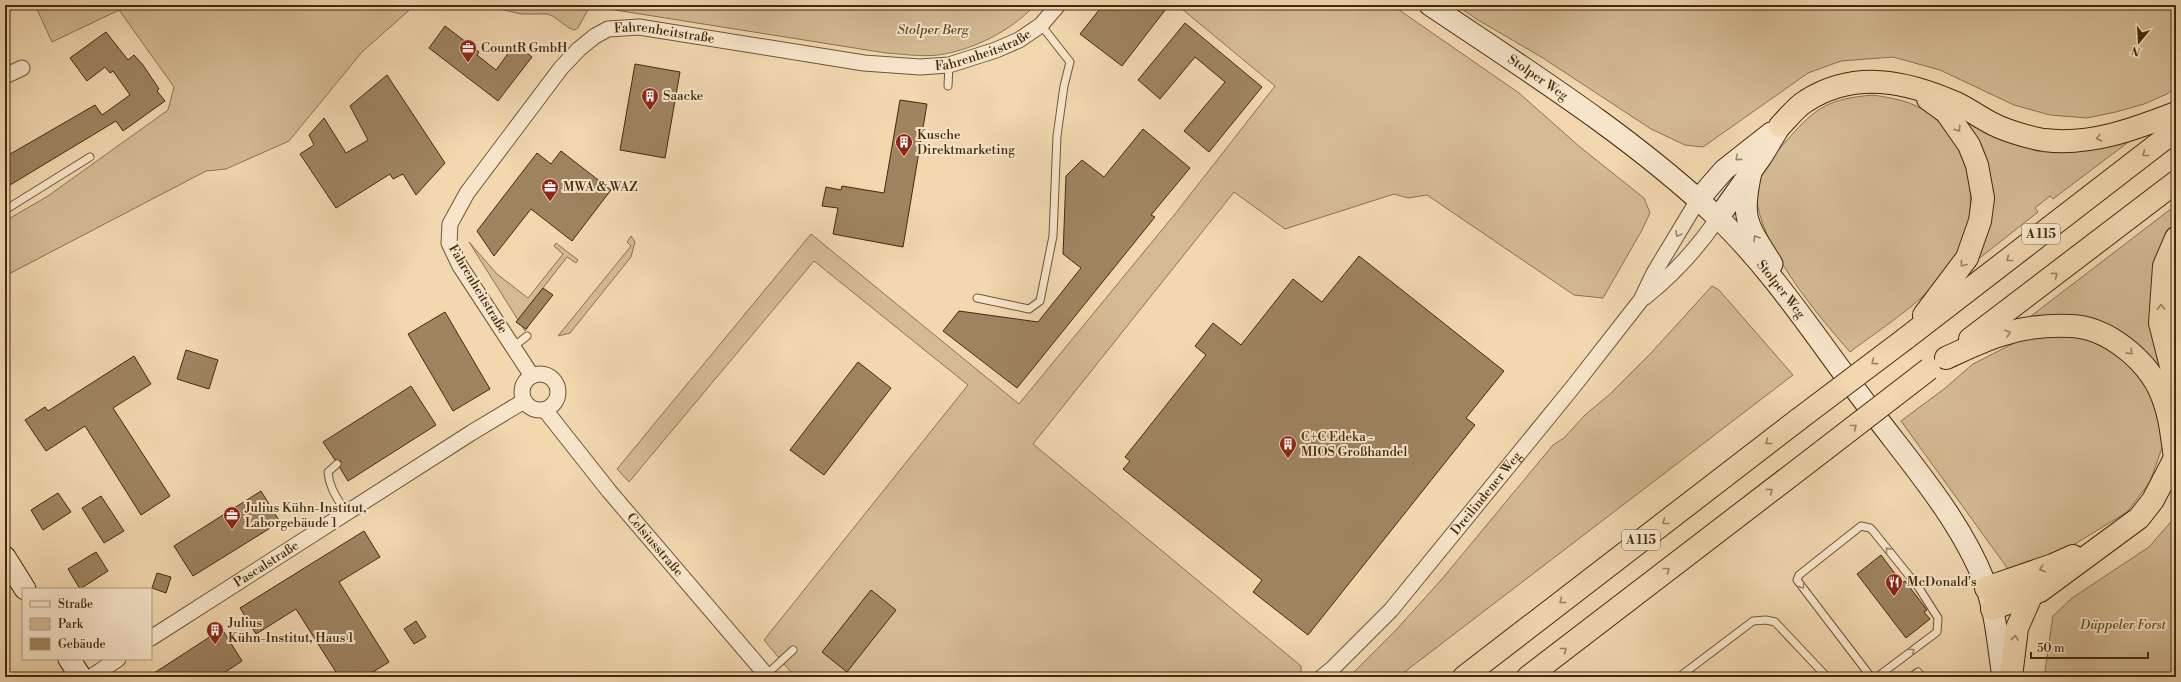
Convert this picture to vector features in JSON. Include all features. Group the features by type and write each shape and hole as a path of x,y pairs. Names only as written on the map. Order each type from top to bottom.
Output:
{"highway":[{"path":"1780,126 1805,102 1827,90 1852,83 1879,81 1909,85 1956,103 1996,126 2044,140 2092,139 2132,130 2176,113"},
{"path":"1905,338 1967,258 1980,221 1982,198 1977,165 1969,145 1946,112 1909,85"},
{"name":"A 115","path":"1464,677 2176,130"},
{"path":"1528,677 2176,182"},
{"path":"2176,238 2164,266 2160,323 2176,386"},
{"path":"1938,363 2006,333 2036,326 2072,326 2104,335 2126,348 2145,368 2161,392 2169,417 2176,457 2153,500 2139,518 2051,583 2032,594 1992,609"},
{"path":"1986,588 2046,568 2104,544"},
{"path":"2011,677 2017,628 2032,594"}],"street":[{"name":"Fahrenheitstraße","path":"532,376 452,252 448,243 450,224 467,193 561,68 579,49 595,36 608,29 639,27 871,64 914,67 949,65 996,50 1018,40 1041,25 1058,5"},
{"name":"Stolper Weg","path":"1430,5 1593,117 1680,183 1718,218 1778,286 1930,489 1962,536 1986,588 1992,609 2003,677"},
{"path":"5,76 22,68"},
{"path":"1698,200 1724,170 1780,126"},
{"path":"1718,218 1780,126"},
{"path":"1752,168 1747,188 1745,211 1750,228 1775,268 1778,286"},
{"name":"Dreilindener Weg","path":"1641,300 1654,274 1698,200"},
{"name":"Dreilindener Weg","path":"1322,677 1334,668 1391,610 1573,387 1641,300 1678,268 1694,250 1718,218"},
{"path":"537,374 549,376 557,386 559,392 555,403 545,410 533,410 524,401 522,390 527,380 532,376 537,374"},
{"name":"Pascalstraße","path":"152,637 346,512 524,401"},
{"name":"Celsiusstraße","path":"545,410 609,491 767,676"},
{"path":"5,557 24,588"},
{"path":"70,660 81,677"},
{"path":"91,677 116,660"}],"lane":[{"path":"977,298 1029,309 1040,301 1053,236 1057,136 1064,86 1070,62 1041,25"},
{"path":"948,86 949,65"},
{"path":"5,210 90,157"},
{"path":"513,347 527,336"},
{"path":"337,464 328,472 328,479 330,486 346,512"},
{"path":"1871,677 1798,580 1799,574 1862,526 1870,528 1873,531 1919,588 1938,618 1937,632 1881,674"},
{"path":"1679,677 1753,621 1766,620 1775,622 1827,677"},
{"path":"767,676 793,650"},
{"path":"1911,677 1918,672 1922,677"}],"green space":[{"path":"35,5 415,5 362,52 289,141 226,169 206,171 5,276 5,221 48,196 168,110 174,87 119,10 52,42"},
{"name":"Stolper Berg","path":"484,5 1035,5 1015,23 991,38 965,49 938,55 925,56 886,53 590,6 578,28 574,30 553,16 547,14 521,14"},
{"path":"1177,5 1392,5 1519,93 1580,147 1644,198 1650,213 1642,230 1603,298 1574,295 1427,195 1408,198 1394,194 1285,229 1234,192 1033,444 1301,666 1301,677 795,677 764,640 968,385 814,261 629,482 617,469 811,234 1019,404 1175,214 1275,86"},
{"path":"1456,5 2176,5 2176,87 2167,94 2144,104 2087,118 2050,115 2014,105 1940,70 1893,57 1841,61 1808,73 1703,147 1685,145 1651,129 1543,58 1478,20"},
{"path":"1873,95 1909,103 1928,113 1943,126 1955,142 1969,179 1969,219 1964,239 1956,257 1947,271 1908,309 1850,352 1806,298 1778,256 1767,234 1759,212 1756,180 1765,164 1798,128 1816,112 1834,102"},
{"path":"1950,111 1989,134 2131,140 2053,199 2050,196 2035,208 2038,212 1976,261 1985,221"},
{"path":"2176,205 2176,217 2156,260 2168,390 2111,334 2018,326"},
{"path":"631,236 635,242 631,257 570,333 558,336 631,246 627,242"},
{"path":"469,242 497,274 528,298 563,254 554,246 556,243 578,260 576,263 567,257 522,315 528,327 525,331"},
{"path":"1712,286 1719,290 1793,375 1398,677 1349,677 1395,631 1442,579 1553,445 1564,438 1585,415 1610,394 1651,353"},
{"path":"2051,335 2072,336 2091,341 2120,356 2142,380 2157,406 2163,445 2150,482 2127,512 2057,555 2008,569 1901,421 1944,389 1973,364 2018,341"},
{"name":"Düppeler Forst","path":"2176,516 2176,677 2044,677 2053,616 2072,598 2149,547"}],"building":[{"path":"1103,5 1169,5 1122,66 1080,34"},
{"path":"1185,23 1262,87 1209,152 1184,131 1225,82 1195,57 1160,99 1138,80"},
{"name":"CountR GmbH","path":"445,26 479,52 477,55 496,70 515,44 532,57 498,101 429,48"},
{"path":"106,32 128,60 134,55 143,65 159,89 157,91 165,101 123,131 116,121 5,188 5,157 95,105 102,115 130,95 113,71 110,73 105,67 87,81 70,58"},
{"name":"Saacke","path":"635,64 680,72 665,158 620,150"},
{"path":"387,75 445,163 416,195 403,174 393,179 390,174 336,208 300,154 314,145 309,135 324,118 346,153 368,140 350,106"},
{"name":"Kusche Direktmarketing","path":"900,100 927,104 903,247 833,234 838,208 822,206 826,187 841,190 842,186 884,193"},
{"path":"1143,129 1190,168 1151,215 1155,217 1017,388 943,331 959,311 1038,322 1081,268 1063,254 1066,176 1082,160 1104,177"},
{"name":"MWA & WAZ","path":"561,151 611,190 572,241 531,209 494,256 477,231 537,153 551,164"},
{"name":"C+C Edeka - MIOS Großhandel","path":"1359,256 1504,371 1466,418 1475,425 1308,635 1253,592 1262,580 1123,469 1130,461 1125,457 1206,355 1195,346 1213,323 1241,345 1293,279 1322,302"},
{"path":"543,288 553,295 526,329 516,322"},
{"path":"445,312 490,389 453,411 408,334"},
{"path":"186,350 218,360 209,389 177,379"},
{"path":"134,356 151,384 113,408 170,496 141,515 85,426 46,451 25,420 45,407 48,411"},
{"path":"858,362 891,388 824,475 790,450"},
{"path":"411,386 436,425 348,481 340,468 341,461 335,460 323,442"},
{"name":"Julius Kühn-Institut, Laborgebäude 1","path":"261,491 280,522 193,576 174,546"},
{"path":"58,493 71,512 43,530 31,510"},
{"path":"101,496 124,531 104,543 82,508"},
{"path":"364,531 380,557 339,582 389,662 365,677 339,677 296,609 256,634 240,608"},
{"path":"96,552 108,571 79,588 68,569"},
{"name":"McDonald's","path":"1881,555 1902,583 1905,581 1927,610 1924,612 1930,619 1906,638 1857,574"},
{"path":"157,573 171,577 166,593 152,588"},
{"path":"871,590 896,610 847,672 822,652"},
{"path":"416,621 426,637 414,644 404,629"},
{"name":"Julius Kühn-Institut, Haus 1","path":"222,629 242,661 218,677 148,677"}],"place":[{"name":"CountR GmbH","path":"468,63"},
{"name":"Saacke","path":"650,111"},
{"name":"Kusche Direktmarketing","path":"904,157"},
{"name":"MWA & WAZ","path":"550,202"},
{"name":"C+C Edeka - MIOS Großhandel","path":"1288,459"},
{"name":"Julius Kühn-Institut, Laborgebäude 1","path":"232,530"},
{"name":"McDonald's","path":"1894,597"},
{"name":"Julius Kühn-Institut, Haus 1","path":"215,645"}]}
